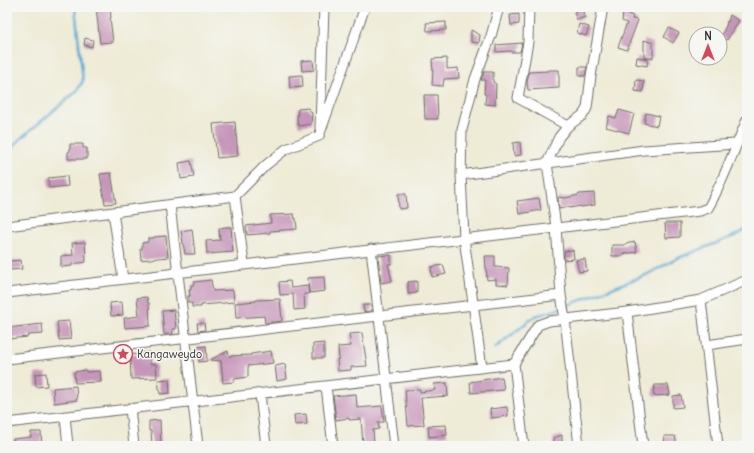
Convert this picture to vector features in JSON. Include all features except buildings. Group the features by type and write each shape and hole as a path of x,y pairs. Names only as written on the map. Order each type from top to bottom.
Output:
{"street":[{"path":"319,136 324,7"},
{"path":"319,136 365,7"},
{"path":"482,368 464,238 461,174 462,130 475,78 500,7"},
{"path":"529,7 528,42 518,98 568,126"},
{"path":"579,446 561,295 556,227 547,163 559,137 568,126 583,115 587,108 603,7"},
{"path":"7,293 700,211 708,208 727,169 747,120"},
{"path":"7,226 234,196 286,148 319,136"},
{"path":"461,174 644,150 736,144"},
{"path":"234,196 244,264"},
{"path":"170,205 198,446"},
{"path":"114,212 122,279"},
{"path":"371,249 394,446"},
{"path":"524,446 514,364 538,325 549,321 627,312 701,300 747,280"},
{"path":"7,359 561,295"},
{"path":"701,300 718,446"},
{"path":"627,312 643,446"},
{"path":"706,345 747,339"},
{"path":"7,423 514,364"},
{"path":"326,386 334,446"},
{"path":"260,394 266,446"},
{"path":"130,408 134,446"},
{"path":"65,416 68,446"}],"waterway":[{"path":"7,154 20,139 76,92 83,81 75,7"},
{"path":"495,348 535,316 550,312 646,275 676,259 737,235 747,229"}],"place":[{"name":"Kangaweydo","path":"123,354"}]}
